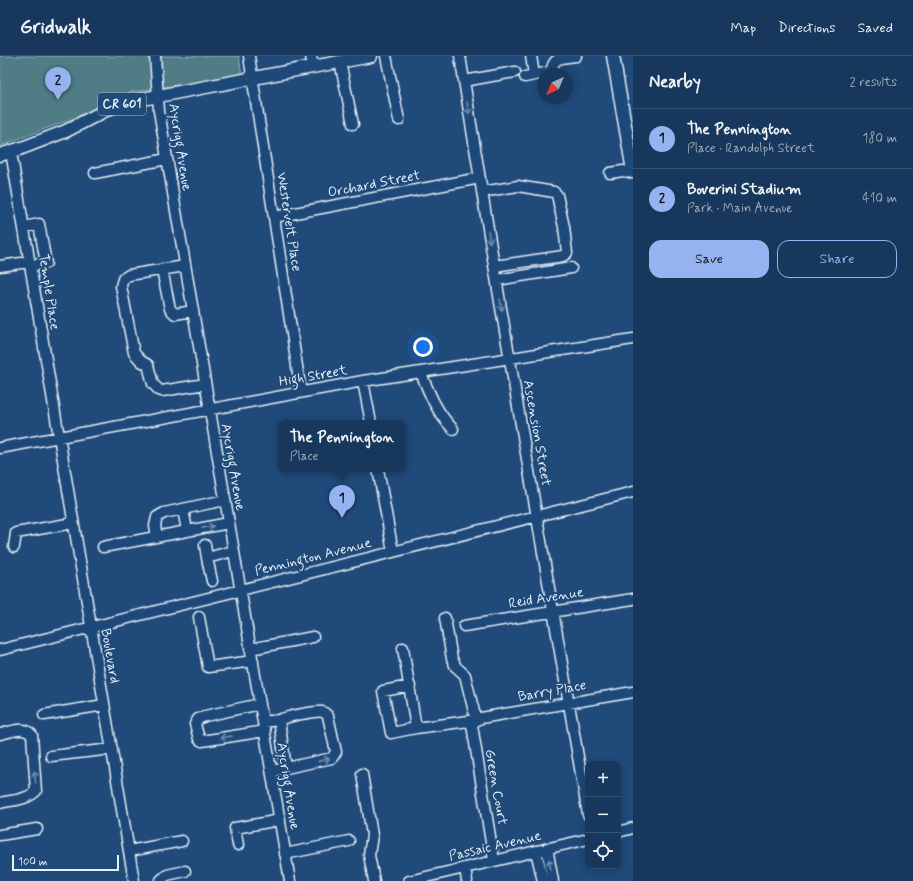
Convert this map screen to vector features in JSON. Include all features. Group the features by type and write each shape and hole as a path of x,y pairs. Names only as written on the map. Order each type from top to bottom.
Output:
{"main road":[{"name":"CR 601","path":"6,153 66,131 121,104 252,78 312,61 340,62 371,56"},
{"path":"613,56 633,172"}],"street":[{"name":"Aycrigg Avenue","path":"155,56 158,96 167,159 290,881"},
{"name":"Westervelt Place","path":"249,56 302,392"},
{"path":"386,56 398,120"},
{"name":"Ascension Street","path":"460,56 496,280 585,798"},
{"path":"531,56 530,76 550,72 557,59 576,56"},
{"path":"340,62 353,124"},
{"path":"464,81 515,72"},
{"name":"Temple Place","path":"6,153 24,227 58,436"},
{"path":"95,173 167,159"},
{"path":"610,173 623,171 633,172"},
{"name":"Orchard Street","path":"274,217 480,178"},
{"path":"482,192 518,186 554,192 557,195 564,227 567,253 563,256 494,266"},
{"path":"0,266 46,263 39,224 24,227"},
{"path":"185,266 129,275 123,279 122,283 134,353 148,366 153,384 158,390 162,391 205,384"},
{"path":"496,280 571,268"},
{"path":"162,269 170,309 175,314 193,311"},
{"name":"High Street","path":"0,448 58,436 302,392 633,339"},
{"path":"421,373 433,403 442,418 453,429"},
{"path":"363,382 369,420"},
{"name":"Boulevard","path":"58,436 134,881"},
{"path":"379,472 392,552"},
{"name":"Pennington Avenue","path":"0,650 633,492"},
{"path":"157,537 155,526 157,516 164,513 225,500"},
{"path":"183,509 187,531"},
{"path":"14,547 16,533 73,523"},
{"path":"103,547 229,523"},
{"path":"205,544 212,581"},
{"path":"208,558 234,552"},
{"name":"Reid Avenue","path":"464,626 633,598"},
{"path":"199,617 208,667 252,661"},
{"name":"Green Court","path":"445,618 452,659 456,667 465,675 476,720 472,725 494,861"},
{"path":"250,649 313,637"},
{"path":"403,648 416,728"},
{"name":"Barry Place","path":"410,686 383,691 391,733 476,720 633,692"},
{"path":"260,704 205,716 198,719 195,724 199,739 202,741 264,727 285,717 324,712 328,716 336,752 332,758 272,771"},
{"path":"44,715 104,705"},
{"path":"279,720 286,768"},
{"path":"0,734 23,729 28,730 32,735 36,791 24,799 0,803"},
{"path":"51,756 112,749"},
{"path":"362,774 372,835 369,855 374,881"},
{"path":"238,845 235,828 280,820"},
{"path":"621,831 633,828"},
{"path":"0,835 37,829"},
{"path":"129,851 182,840"},
{"name":"Passaic Avenue","path":"409,881 585,840"},
{"path":"285,854 350,841"},
{"path":"547,848 553,881"},
{"path":"536,851 544,881"},
{"path":"465,868 467,881"},
{"path":"159,880 167,875 185,871"}],"green space":[{"path":"0,56 239,56 242,75 131,92 101,108 0,146"}],"place":[{"name":"Boverini Stadium","path":"58,100"},
{"name":"The Pennington","path":"342,518"}]}
